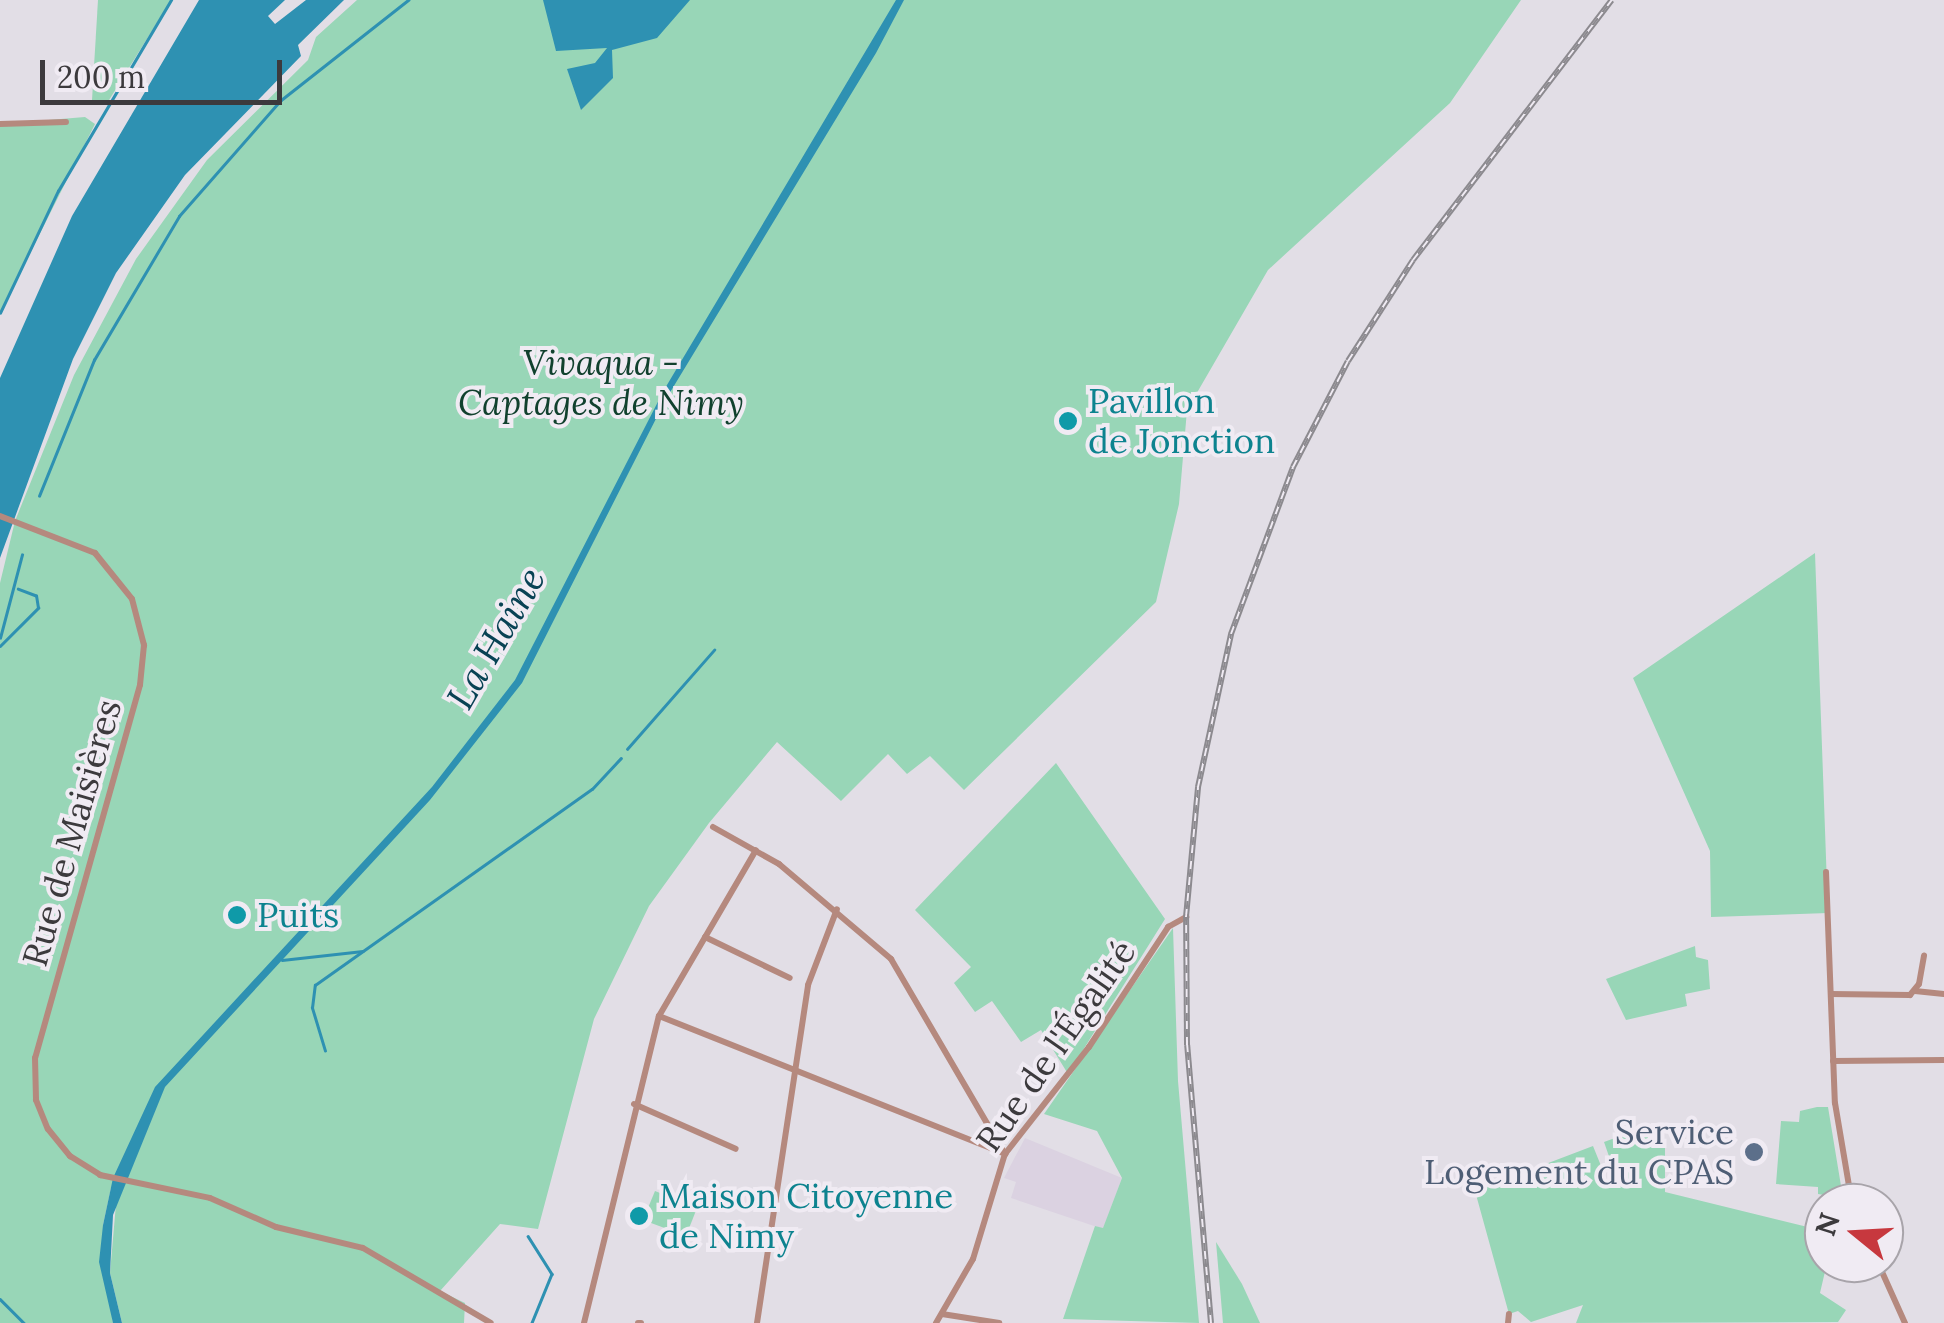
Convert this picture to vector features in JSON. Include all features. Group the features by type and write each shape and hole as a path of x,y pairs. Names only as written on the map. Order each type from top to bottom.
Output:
{"street":[{"path":"0,124 66,122"},
{"name":"Rue de Maisières","path":"0,516 82,545 108,566 132,598 142,630 140,685 33,1071 38,1110 55,1139 70,1156 109,1178 210,1198 276,1227 363,1248 491,1323"},
{"path":"713,827 756,850 837,909 891,958 1004,1154"},
{"path":"584,1323 634,1104 659,1016 756,850"},
{"path":"1826,872 1833,1060 1849,1183"},
{"path":"757,1323 808,985 837,909"},
{"name":"Rue de l'Égalité","path":"936,1323 973,1259 1004,1154 1089,1047 1168,927 1186,917"},
{"path":"705,937 790,978"},
{"path":"1915,991 1924,955"},
{"path":"1831,994 1944,994"},
{"path":"659,1016 1004,1154"},
{"path":"1833,1060 1944,1060"},
{"path":"634,1104 736,1149"},
{"path":"1887,1283 1904,1323"},
{"path":"942,1314 1000,1323"}],"shaded area":[{"path":"1025,1138 1122,1178 1103,1229 1011,1198 1016,1182 1004,1178"}],"green space":[{"path":"98,0 171,0 106,105 92,100"},
{"name":"Vivaqua - Captages de Nimy","path":"357,0 1521,0 1450,103 1268,270 1187,410 1179,504 1156,602 964,790 930,756 907,774 888,754 841,801 777,742 709,823 649,906 594,1019 538,1229 500,1224 440,1291 465,1303 464,1323 122,1323 110,1273 116,1204 111,1188 103,1225 113,1323 0,1323 0,583 15,521 74,375 136,259 207,160 308,60 316,37"},
{"path":"85,117 95,124 0,313 0,124"},
{"path":"1815,553 1828,913 1711,917 1710,851 1633,678"},
{"path":"1056,763 1165,919 1068,1074 1041,1030 1021,1042 992,1001 975,1012 954,983 971,967 915,910"},
{"path":"1173,928 1178,1081 1199,1323 1063,1319 1095,1226 1103,1228 1122,1178 1097,1131 1044,1114"},
{"path":"1695,946 1696,957 1708,960 1710,989 1685,994 1687,1006 1626,1020 1606,979"},
{"path":"1828,1107 1841,1183 1776,1184 1781,1121 1799,1122 1800,1111"},
{"path":"1656,1123 1665,1148 1665,1192 1804,1226 1804,1283 1822,1283 1820,1293 1846,1310 1838,1322 1576,1323 1583,1305 1531,1322 1518,1311 1509,1314 1475,1191 1593,1146 1610,1188 1619,1185 1604,1142"},
{"path":"655,1191 697,1208 686,1236 643,1220"},
{"path":"1216,1242 1242,1284 1260,1323 1223,1323"}],"water":[{"path":"199,0 285,0 268,16 275,24 306,0 344,0 298,45 301,56 185,175 116,273 73,359 0,558 0,378 72,216"},
{"path":"543,0 690,0 657,38 612,50 613,78 581,110 567,69 595,63 607,48 556,51"},
{"path":"896,0 904,0 876,53 666,399 522,683 430,800 165,1087 113,1215 110,1273 122,1323 113,1323 99,1262 103,1225 113,1178 155,1087 432,787 515,680 664,390"}],"waterway":[{"path":"0,313 58,191 171,0"},
{"path":"39,496 94,360 179,216 281,100 408,0"},
{"path":"0,638 22,555"},
{"path":"0,646 38,608 36,596 18,589"},
{"path":"627,749 714,650"},
{"path":"325,1051 312,1008 315,985 592,789 621,758"},
{"path":"282,960 363,951"},
{"path":"528,1236 552,1274 532,1323"},
{"path":"0,1299 24,1323"}],"railway":[{"path":"1211,1323 1187,1045 1186,917 1198,787 1231,634 1293,467 1348,361 1413,260 1612,0"}],"place":[{"name":"Pavillon de Jonction","path":"1068,421"},
{"name":"Puits","path":"237,915"},
{"name":"Service Logement du CPAS","path":"1754,1152"},
{"name":"Maison Citoyenne de Nimy","path":"639,1216"}],"water label":[{"name":"La Haine","path":"496,638"}]}
